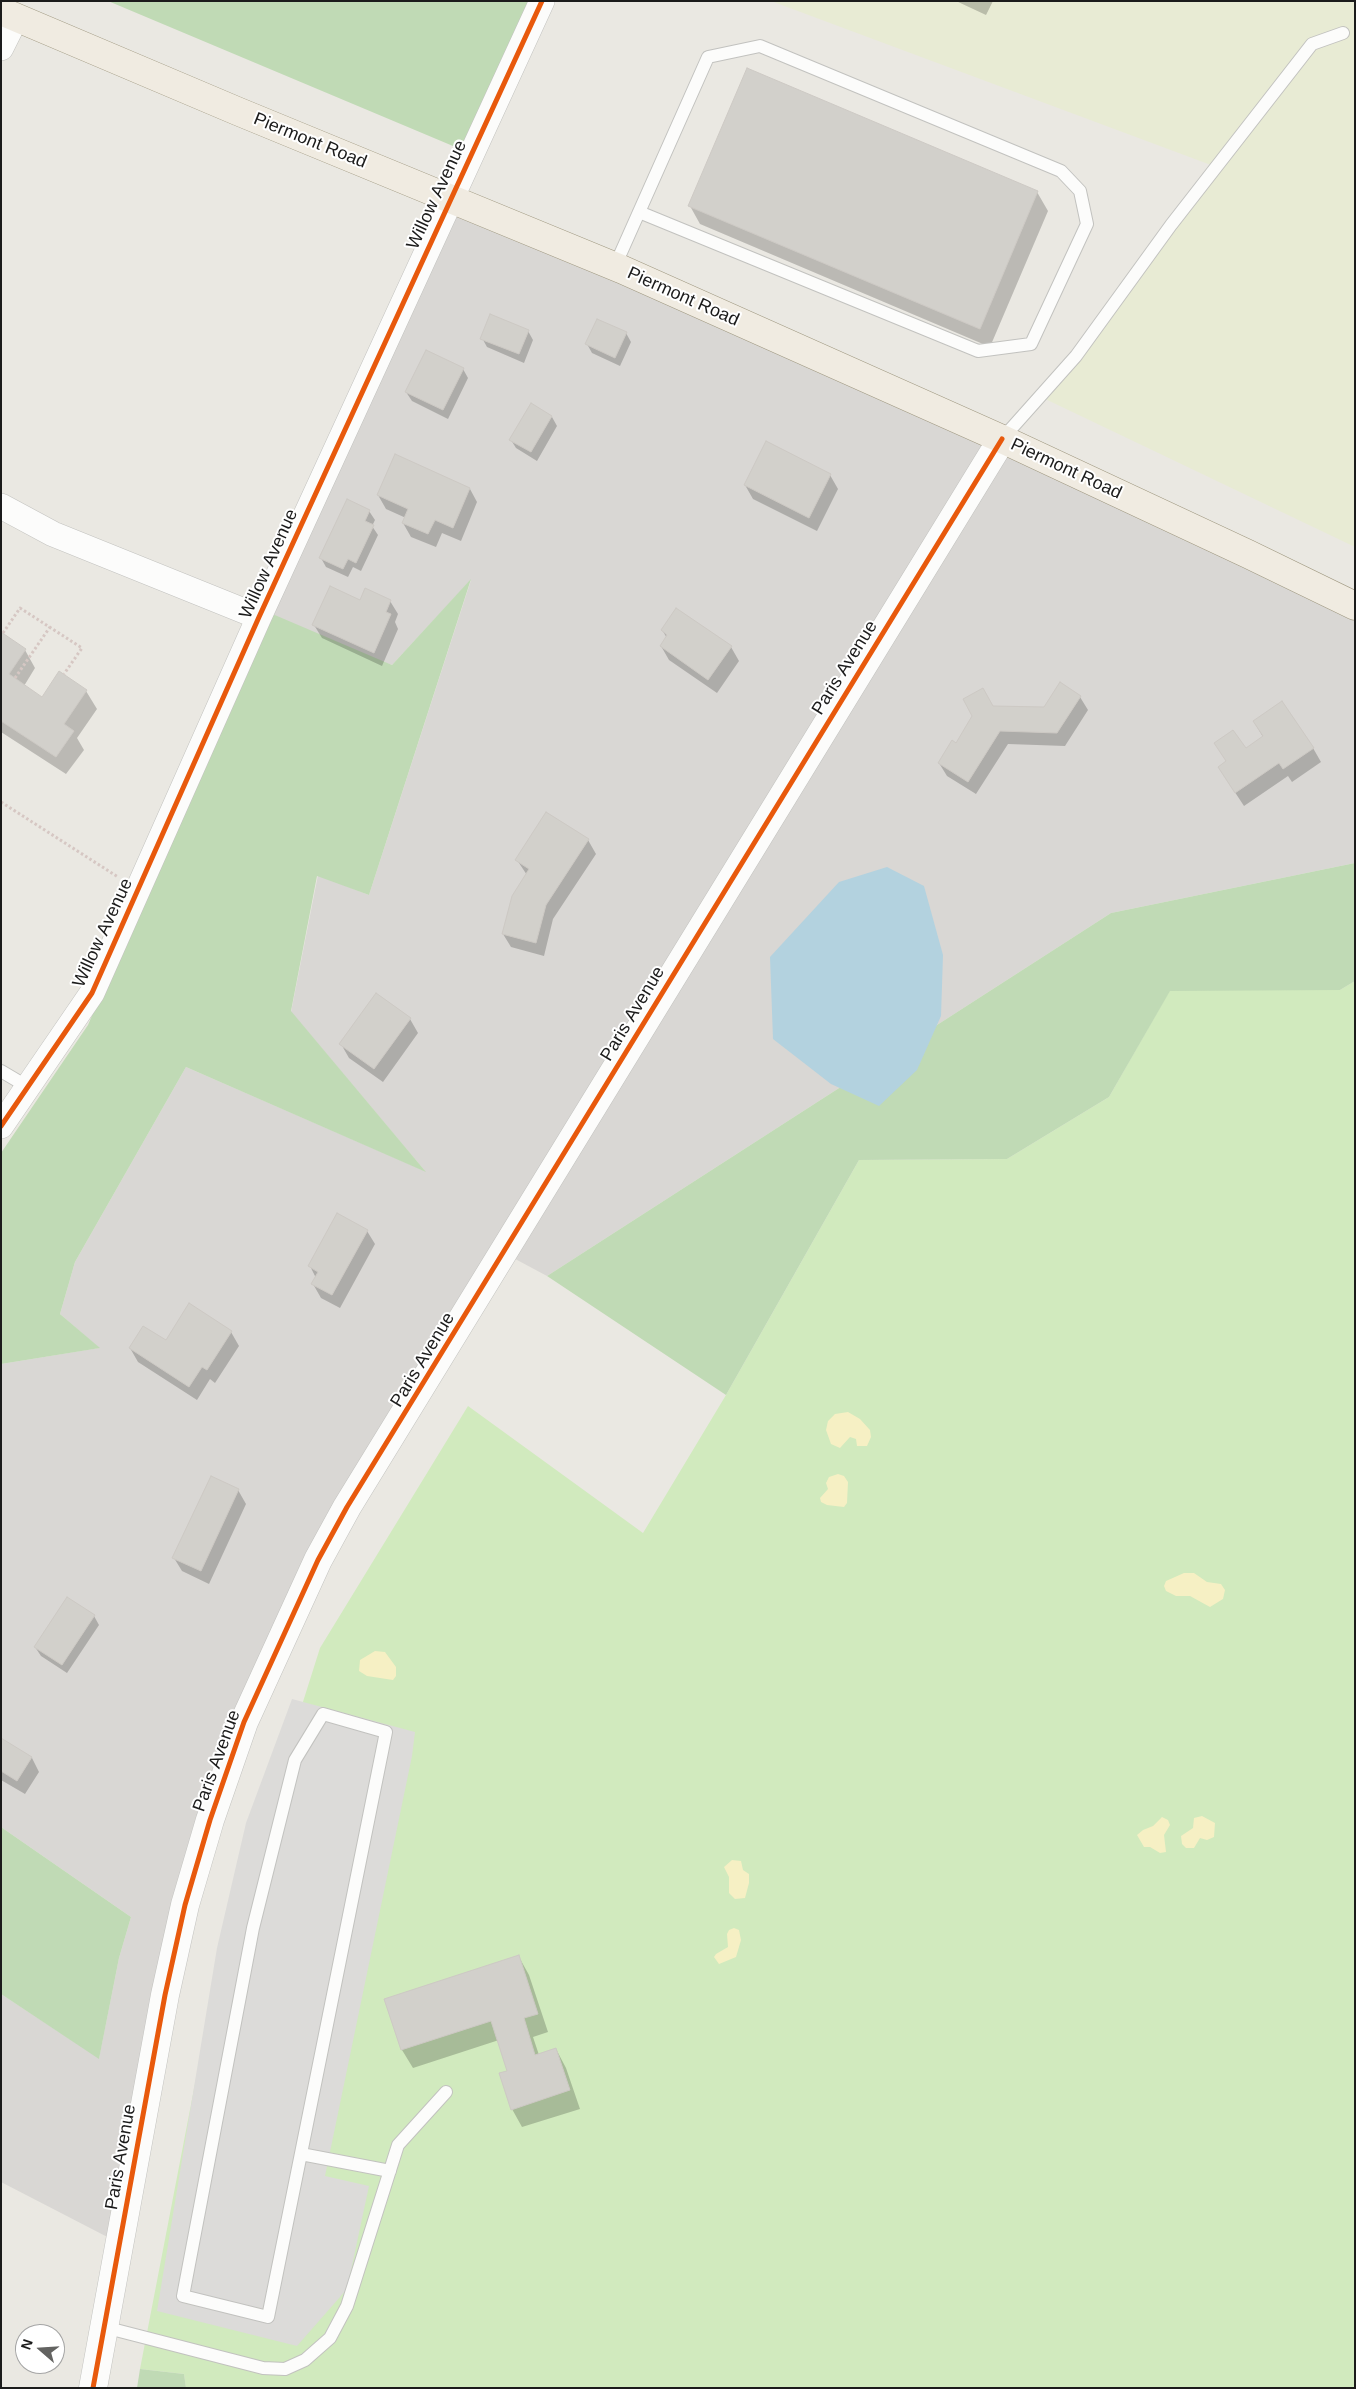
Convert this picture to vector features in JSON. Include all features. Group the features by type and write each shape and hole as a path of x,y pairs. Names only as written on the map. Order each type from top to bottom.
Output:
{"main road":[{"name":"Piermont Road","path":"9,15 615,266 1002,439 1355,606"}],"street":[{"name":"Willow Avenue","path":"1,1126 92,993 260,617 542,1"},
{"path":"1,48 9,15"},
{"name":"Paris Avenue","path":"93,2388 165,1996 185,1905 210,1820 244,1722 318,1560 347,1507 1002,439"},
{"path":"1,506 53,534 260,617"}],"lane":[{"path":"1002,439 1076,356 1171,225 1312,44 1342,33"},
{"path":"615,266 639,212 708,57 760,46 1061,171 1080,191 1087,224 1031,344 978,351 639,212"},
{"path":"1,1071 28,1087"},
{"path":"323,1714 386,1732 301,2154 268,2316 183,2296 253,1928 295,1760 323,1714"},
{"path":"104,2327 264,2368 284,2368 305,2360 330,2338 347,2306 398,2145 446,2092"},
{"path":"301,2154 390,2171"}],"path":[{"path":"3,634 20,608 50,627 82,648 64,674"},
{"path":"15,678 50,627"},
{"path":"1,802 138,890"}],"shaded area":[{"path":"451,198 1355,606 1355,863 1111,913 547,1276 504,1253 374,1466 230,1761 119,2243 1,2182 1,1994 99,2058 119,1958 131,1917 1,1827 1,1364 99,1348 60,1314 75,1262 186,1067 425,1171 291,1012 318,875 369,895 471,580 392,665 259,617"},
{"path":"292,1699 415,1732 412,1756 325,2176 369,2186 347,2289 297,2346 157,2311 217,1948 246,1823"}],"green space":[{"path":"108,1 550,1 472,154"},
{"path":"771,1 1355,1 1355,547 1039,396 1219,168"},
{"path":"471,579 369,895 317,876 291,1011 426,1172 186,1067 75,1262 60,1314 100,1348 1,1364 1,1153 88,1025 263,610 392,665"},
{"path":"1355,863 1355,981 1340,990 1170,991 1109,1097 1007,1159 859,1160 726,1395 547,1276 1111,913"},
{"path":"1355,981 1355,2388 186,2388 184,2374 140,2369 215,1980 320,1648 468,1406 643,1533 726,1395 859,1160 1007,1159 1109,1097 1170,990 1340,990"},
{"path":"1,1827 131,1917 119,1958 99,2059 1,1994"},
{"path":"140,2369 184,2374 186,2388 137,2388"}],"sand":[{"path":"848,1412 860,1419 870,1430 871,1437 867,1446 857,1446 856,1439 850,1437 840,1448 831,1444 826,1430 828,1421 835,1414"},
{"path":"838,1474 844,1476 848,1482 847,1503 844,1507 827,1505 821,1502 820,1498 828,1489 826,1483 829,1477"},
{"path":"1184,1573 1194,1573 1207,1582 1221,1584 1225,1590 1223,1599 1210,1607 1190,1596 1176,1596 1166,1591 1164,1586 1166,1581"},
{"path":"375,1651 385,1652 396,1667 396,1676 393,1680 367,1676 359,1671 360,1660"},
{"path":"1202,1816 1215,1823 1214,1837 1207,1840 1200,1838 1194,1848 1186,1848 1182,1844 1181,1836 1193,1828 1194,1818"},
{"path":"1162,1817 1168,1820 1170,1825 1164,1835 1166,1852 1160,1853 1150,1847 1144,1847 1137,1835 1153,1826"},
{"path":"732,1860 741,1861 743,1870 749,1874 745,1898 735,1899 729,1893 729,1877 724,1867"},
{"path":"734,1928 739,1930 741,1940 736,1957 719,1964 714,1957 728,1947 727,1934 729,1930"}],"water":[{"path":"887,867 924,886 943,955 941,1016 917,1070 879,1106 831,1084 773,1039 770,957 839,882"}],"building":[{"path":"747,68 1038,191 980,329 688,206"},
{"path":"490,314 529,330 519,354 480,339"},
{"path":"597,319 627,332 615,358 585,344"},
{"path":"426,350 464,368 443,410 405,392"},
{"path":"531,403 552,416 531,452 509,440"},
{"path":"766,441 831,474 809,518 744,485"},
{"path":"395,454 470,488 453,528 435,520 428,534 402,523 408,509 377,495"},
{"path":"347,499 370,510 365,521 374,525 356,563 348,559 343,569 319,558"},
{"path":"330,586 360,600 365,588 391,600 386,612 391,614 374,653 312,625"},
{"path":"676,608 732,646 708,680 660,646 667,635 661,630"},
{"path":"1,632 26,649 9,674 42,697 59,671 87,690 64,724 74,731 56,757 1,721"},
{"path":"1060,682 1081,696 1057,733 1000,731 968,782 938,763 952,740 956,743 972,716 963,699 983,688 993,706 1044,707"},
{"path":"1282,701 1314,748 1283,769 1279,763 1235,793 1218,767 1226,761 1214,743 1233,730 1246,748 1263,736 1253,721"},
{"path":"546,812 589,839 546,905 536,943 502,934 512,896 529,869 515,860"},
{"path":"376,993 411,1018 374,1069 339,1044"},
{"path":"337,1213 368,1230 332,1295 311,1284 318,1272 308,1266"},
{"path":"189,1303 232,1331 207,1370 202,1367 189,1387 129,1348 143,1326 166,1340"},
{"path":"211,1476 239,1489 201,1571 172,1558"},
{"path":"67,1597 95,1615 62,1665 34,1647"},
{"path":"1,1738 32,1757 17,1781 1,1771"},
{"path":"519,1955 538,2014 524,2018 535,2055 556,2048 570,2090 511,2110 499,2073 507,2071 491,2021 401,2050 384,1999"}],"cycle path":[{"path":"1,1126 92,993 259,617 542,1"},
{"path":"93,2388 165,1995 185,1905 210,1820 244,1722 318,1560 347,1507 1002,439"}]}
